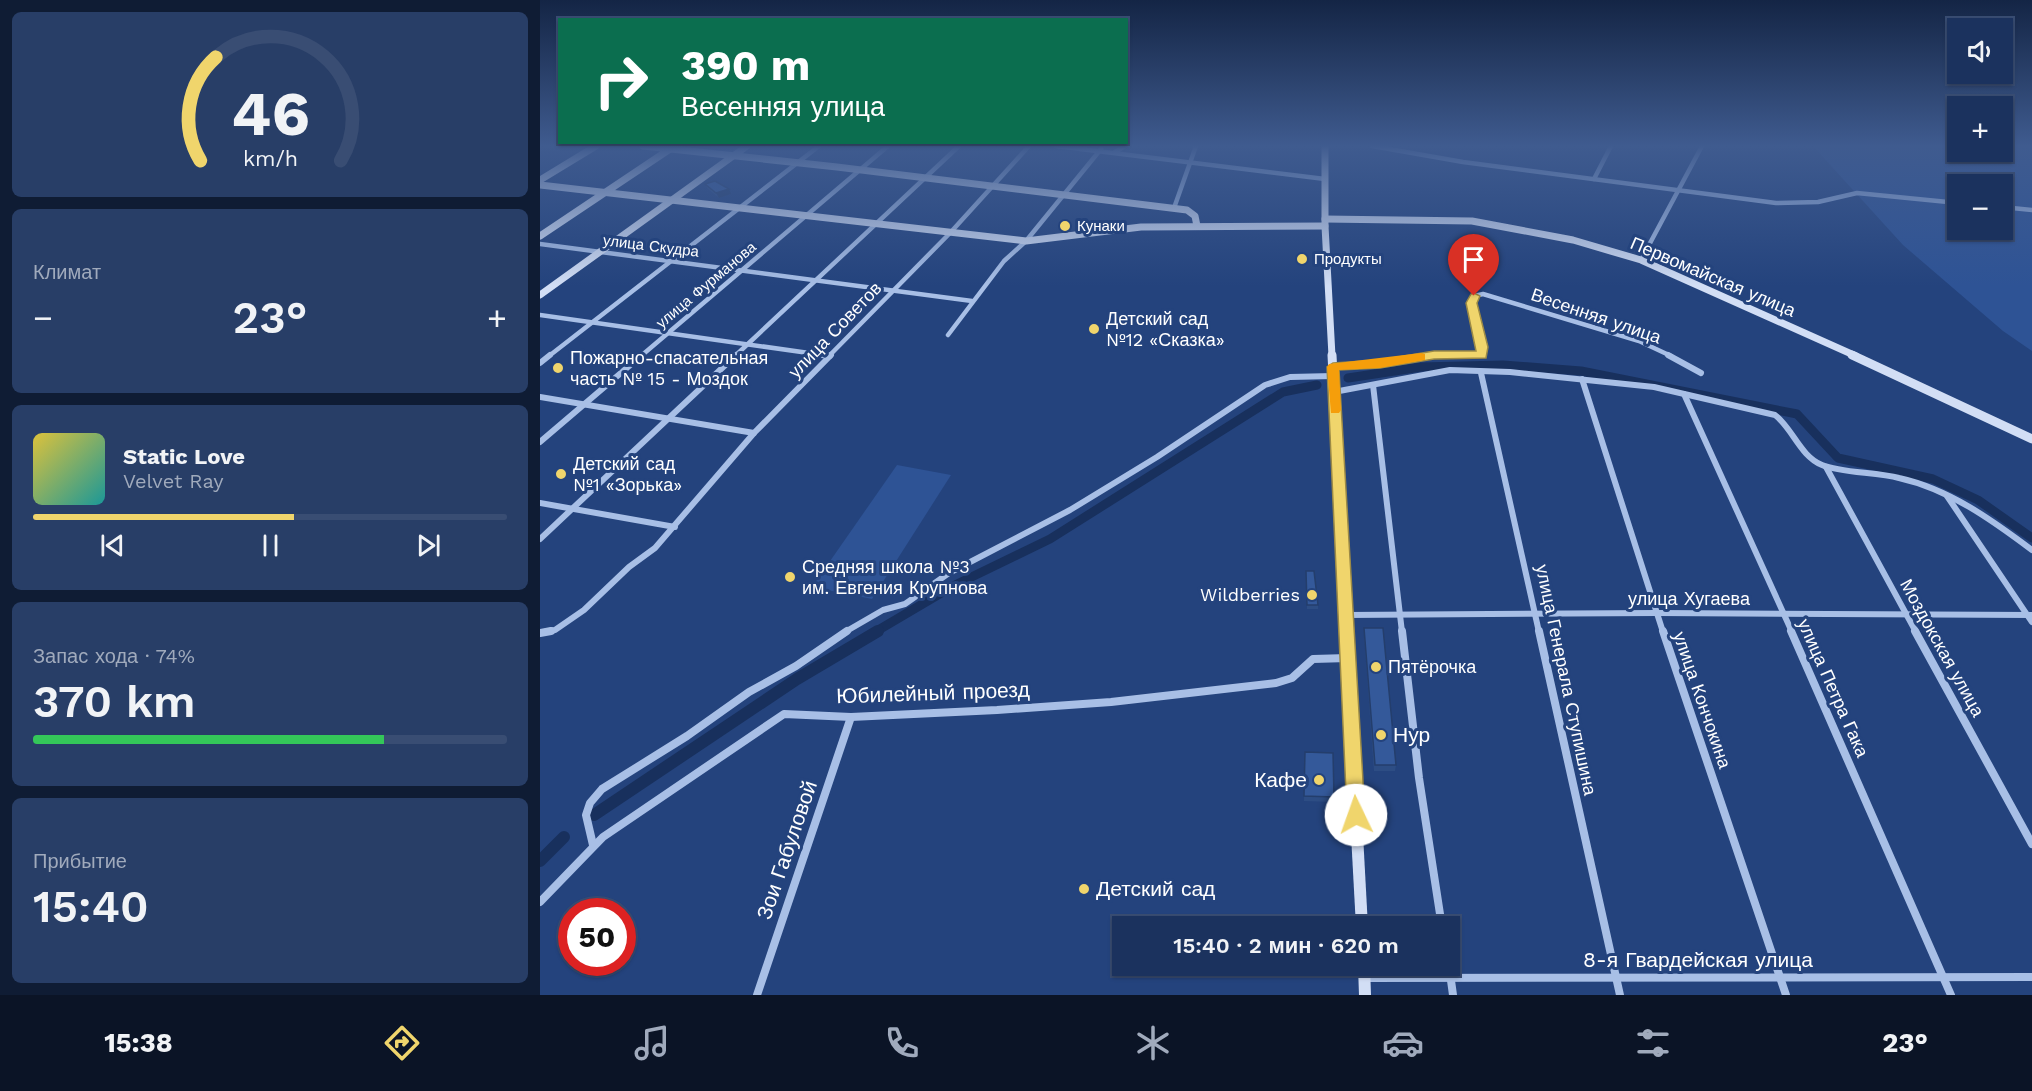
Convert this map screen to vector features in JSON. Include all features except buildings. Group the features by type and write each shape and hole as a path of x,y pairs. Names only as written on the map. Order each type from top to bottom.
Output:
{"street":[{"name":"Первомайская улица","path":"600,192 1026,241 1117,228 1325,222 1472,221 1573,240 1641,260 1904,378 2032,439"},
{"path":"540,295 682,192"},
{"path":"540,363 759,192"},
{"name":"улица Фурманова","path":"540,442 835,192"},
{"path":"540,539 911,192"},
{"name":"улица Советов","path":"540,633 555,630 584,610 629,567 655,548 754,433 988,192"},
{"path":"1052,192 1192,212 1197,226"},
{"path":"1174,208 1180,192"},
{"path":"1325,192 1361,916"},
{"path":"1641,260 1676,192"},
{"path":"1689,192 1776,203 1818,202 1857,193 1947,201"},
{"path":"540,236 603,193"},
{"path":"948,335 1004,261 1026,241 1066,194"},
{"path":"2013,208 2032,210"},
{"name":"улица Скудра","path":"540,244 972,301"},
{"name":"Весенняя улица","path":"1333,371 1434,355 1482,355 1472,303 1474,296 1483,294 1639,341 1701,373"},
{"path":"540,315 830,356"},
{"path":"1334,392 1466,369 1480,373 1510,372 1654,387 1775,415 1785,423 1807,458 1826,467 1884,475 1920,484 1947,495 1977,511 2032,550"},
{"path":"593,845 584,822 584,814 587,806 602,789 687,736 749,692 796,666 863,620 883,610 905,604 949,573 1070,510 1157,458 1265,385 1280,378 1333,371"},
{"name":"улица Генерала Ступишина","path":"1480,373 1620,995"},
{"name":"улица Кончокина","path":"1582,379 1657,613 1786,995"},
{"path":"1373,385 1419,778 1440,916"},
{"name":"улица Петра Гака","path":"1684,394 1951,995"},
{"path":"540,398 754,433"},
{"name":"Моздокская улица","path":"1826,467 2032,844"},
{"path":"1947,495 2030,615 2032,622"},
{"path":"540,503 675,527"},
{"name":"улица Хугаева","path":"1346,615 1657,613 2030,615"},
{"name":"Юбилейный проезд","path":"540,902 593,845 784,714 851,717 1100,703 1276,683 1292,678 1313,659 1348,658"},
{"name":"Зои Габуловой","path":"757,995 851,717"},
{"path":"1364,976 1365,995"},
{"name":"8-я Гвардейская улица","path":"1422,976 1781,979 2032,977"},
{"path":"1451,978 1453,995"}],"shaded area":[{"path":"1855,192 1947,192 1947,240 2013,240 2013,192 2032,192 2032,351 2003,331 1903,245"},
{"path":"897,465 951,475 872,599 812,587"}],"waterway":[{"path":"1348,378 1421,367 1503,365 1581,371 1797,414 1838,458 1933,479 1978,500 2032,538"},
{"path":"875,632 953,586 1050,539 1283,392 1317,385"},
{"path":"594,815 797,679 878,631"},
{"path":"540,861 564,837"}],"slow traffic":[{"path":"1335,410 1333,367 1380,364 1421,357"}],"place":[{"name":"Кунаки","path":"1065,226"},
{"name":"Продукты","path":"1302,259"},
{"name":"Детский сад №12 «Сказка»","path":"1094,329"},
{"name":"Пожарно-спасательная часть № 15 - Моздок","path":"558,368"},
{"name":"Детский сад №1 «Зорька»","path":"561,474"},
{"name":"Средняя школа №3 им. Евгения Крупнова","path":"790,577"},
{"name":"Wildberries","path":"1312,595"},
{"name":"Пятёрочка","path":"1376,667"},
{"name":"Нур","path":"1381,735"},
{"name":"Кафе","path":"1319,780"},
{"name":"Детский сад","path":"1084,889"}],"route":[{"path":"1356,815 1333,367 1380,364 1434,355 1482,355 1472,303 1474,296"}]}
